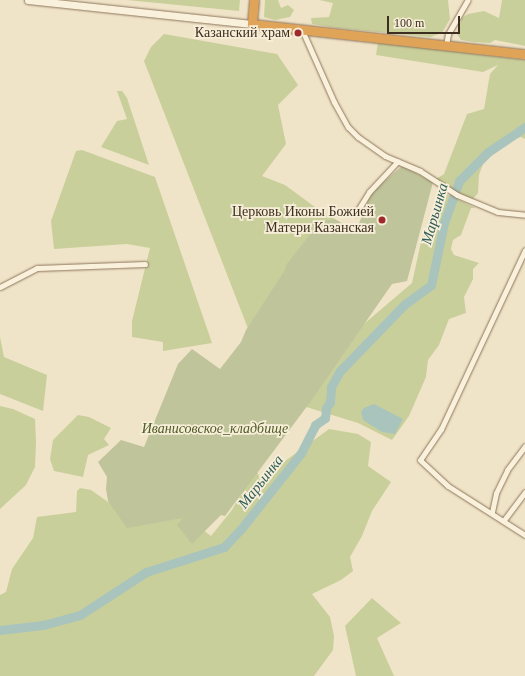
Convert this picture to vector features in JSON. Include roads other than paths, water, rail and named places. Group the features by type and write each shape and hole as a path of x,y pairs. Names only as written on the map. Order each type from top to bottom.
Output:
{"highway":[{"path":"254,0 252,24 525,54"}],"street":[{"path":"28,0 252,24"},
{"path":"446,46 448,34 468,0"},
{"path":"302,30 334,102 348,127 371,147 420,171 454,194 498,212 525,215"},
{"path":"356,213 368,192 398,161"},
{"path":"525,250 441,429 420,460 448,486 492,512 525,535"},
{"path":"0,287 37,268 145,264"},
{"path":"492,512 496,493 507,470 525,446"},
{"path":"504,520 525,492"}],"water":[{"path":"374,404 403,419 395,434 382,432 363,420 361,412 364,408"}],"waterway":[{"name":"Марьинка","path":"0,630 43,625 80,615 146,572 224,547 241,529 301,453 315,425 325,418 326,408 330,402 331,387 340,371 405,304 431,285 444,223 459,181 488,152 525,127"}],"place":[{"name":"Казанский храм","path":"298,33"},
{"name":"Церковь Иконы Божией Матери Казанская","path":"382,220"}],"park label":[{"name":"Иванисовское_кладбище","path":"215,429"}]}
